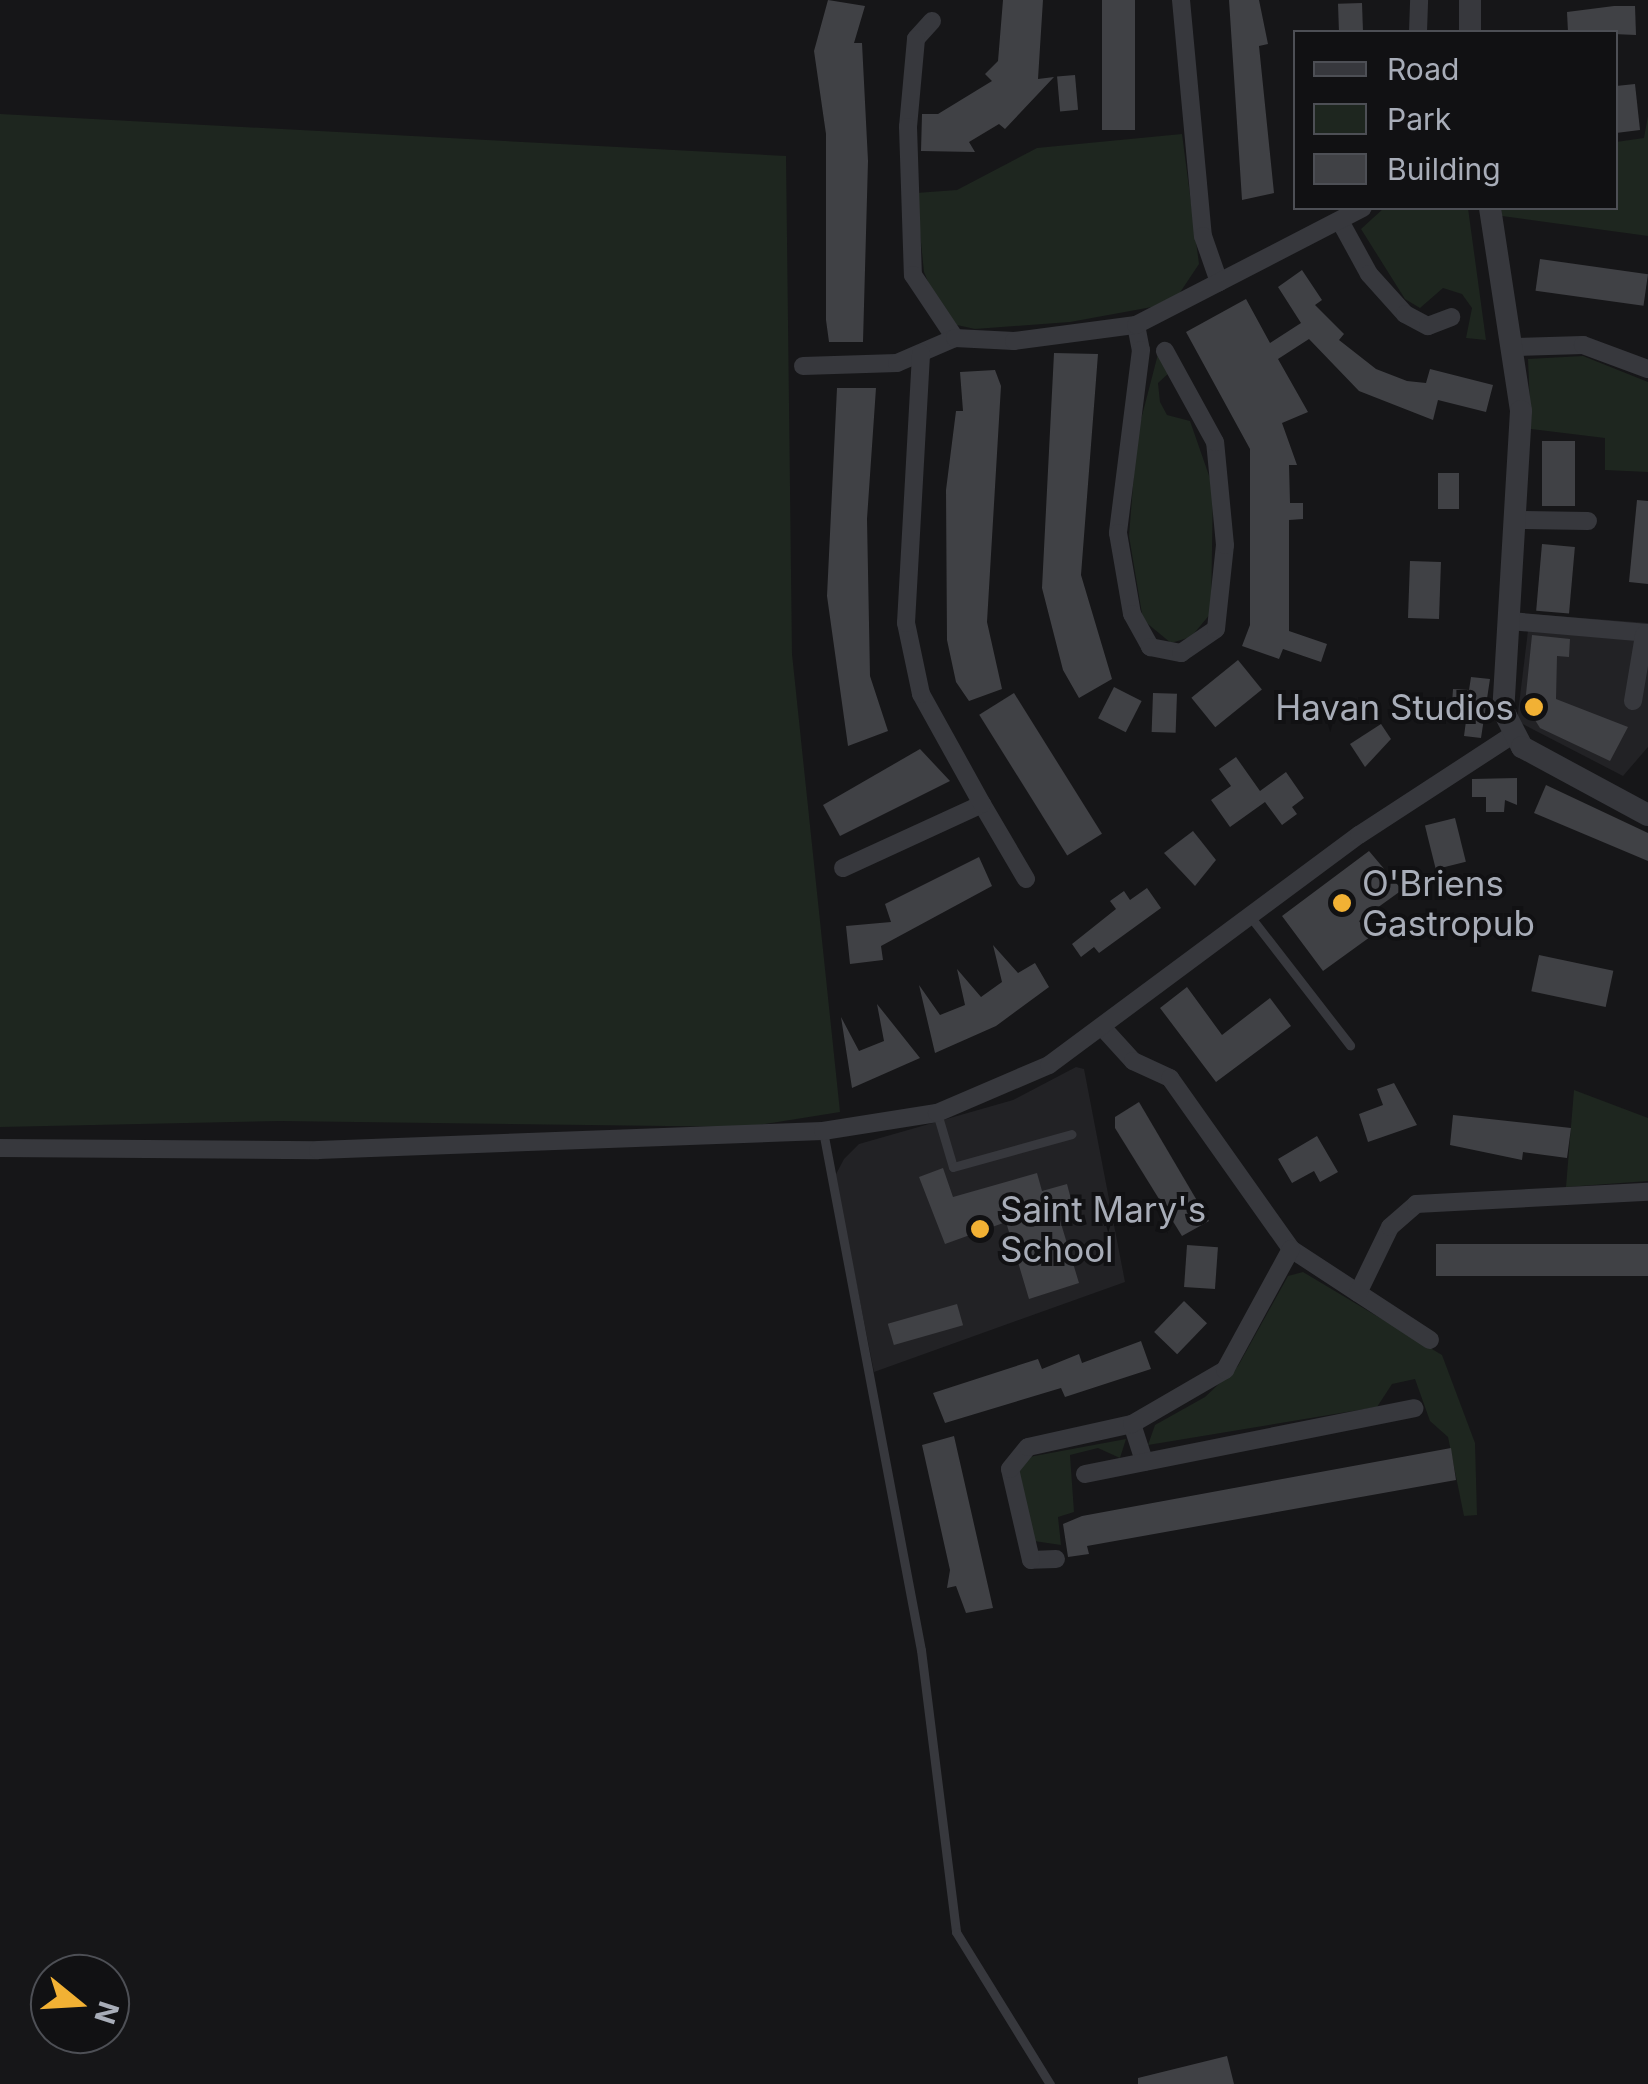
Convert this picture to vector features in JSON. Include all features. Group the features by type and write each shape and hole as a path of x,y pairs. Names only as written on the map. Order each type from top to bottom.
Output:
{"street":[{"path":"1181,0 1203,236 1219,282"},
{"path":"1418,30 1419,0"},
{"path":"1470,0 1470,30"},
{"path":"932,22 916,39 908,127 913,275 954,338"},
{"path":"803,366 897,363 954,338 1014,341 1136,326 1359,210"},
{"path":"1490,210 1514,346 1518,520 1502,710 1511,736 1541,760 1648,815"},
{"path":"1340,221 1369,274 1405,314 1428,326 1451,317"},
{"path":"1136,326 1141,350 1118,533 1132,614 1150,646 1181,653 1216,629 1225,545 1216,442 1164,351"},
{"path":"1514,346 1583,345 1648,369"},
{"path":"921,354 906,623 921,694 1026,878"},
{"path":"1518,520 1588,521"},
{"path":"1510,621 1646,634 1633,701"},
{"path":"0,1148 318,1150 824,1131 937,1113 1048,1065 1103,1028 1249,915 1511,736"},
{"path":"843,868 982,804"},
{"path":"1103,1028 1133,1061 1170,1078 1292,1249 1430,1340"},
{"path":"1358,1292 1390,1227 1416,1204 1648,1192"},
{"path":"1056,1559 1031,1560 1010,1470 1028,1447 1132,1424 1225,1370 1292,1249"},
{"path":"1085,1474 1414,1408"},
{"path":"1132,1424 1144,1462"}],"lane":[{"path":"1249,915 1350,1044"},
{"path":"937,1113 953,1167 1072,1134"},
{"path":"824,1131 921,1650 956,1932 1050,2084"}],"shaded area":[{"path":"1530,614 1648,623 1648,747 1623,776 1517,721"},
{"name":"Saint Mary's School","path":"1076,1067 1084,1069 1125,1282 874,1372 835,1176 844,1159 859,1144 1013,1100"}],"green space":[{"path":"0,114 786,156 792,654 840,1112 747,1127 280,1121 0,1127"},
{"path":"1648,116 1648,236 1502,216 1501,210 1618,210 1618,142 1644,138"},
{"path":"1182,134 1199,264 1179,294 1152,307 1070,322 975,329 957,325 936,301 924,272 916,193 957,190 1037,148"},
{"path":"1382,210 1468,210 1486,340 1466,338 1472,308 1462,294 1443,288 1420,308 1405,299 1361,229"},
{"path":"1158,354 1170,372 1158,383 1160,402 1167,415 1190,421 1213,487 1211,613 1191,637 1171,643 1143,620 1129,536 1137,435"},
{"path":"1583,356 1648,382 1648,472 1605,470 1605,438 1531,429 1528,359"},
{"path":"1574,1090 1648,1118 1648,1181 1566,1187"},
{"path":"1303,1272 1442,1355 1475,1443 1477,1515 1464,1516 1448,1437 1430,1421 1415,1379 1392,1384 1377,1407 1148,1445 1155,1425 1205,1397 1238,1366 1288,1276"},
{"path":"1126,1439 1120,1458 1098,1448 1070,1455 1074,1512 1058,1517 1061,1545 1034,1541 1019,1471 1029,1457"}],"building":[{"path":"828,0 865,6 854,43 862,43 868,161 863,342 829,342 826,320 826,134 814,51"},
{"path":"1003,0 1043,0 1038,79 1054,77 1005,129 999,124 969,142 975,152 921,151 922,114 938,114 992,81 985,74 998,61"},
{"path":"1102,0 1135,0 1135,130 1102,130"},
{"path":"1229,0 1259,0 1268,44 1259,46 1274,193 1242,200"},
{"path":"1362,3 1363,30 1339,30 1338,4"},
{"path":"1635,6 1636,35 1618,34 1618,30 1568,30 1567,12"},
{"path":"1075,75 1078,110 1060,111 1057,77"},
{"path":"1635,84 1640,130 1618,133 1618,86"},
{"path":"1540,259 1648,274 1643,306 1536,291"},
{"path":"1302,270 1322,300 1315,305 1344,334 1339,340 1376,369 1407,381 1426,383 1430,369 1493,385 1486,412 1438,400 1433,420 1359,391 1309,339 1278,359 1308,412 1282,423 1297,465 1289,465 1290,503 1303,503 1303,519 1289,520 1289,631 1327,644 1321,662 1283,649 1279,659 1242,646 1250,625 1250,449 1186,332 1246,299 1270,343 1301,323 1278,287"},
{"path":"1054,353 1098,354 1081,575 1112,679 1079,698 1063,670 1042,588"},
{"path":"995,370 1001,386 987,622 1002,689 969,701 956,682 947,640 946,490 956,411 963,411 960,372"},
{"path":"837,388 876,388 867,519 870,676 888,731 848,746 827,596"},
{"path":"1542,441 1575,441 1575,506 1542,506"},
{"path":"1438,473 1459,473 1459,509 1438,509"},
{"path":"1637,500 1648,501 1648,584 1629,582"},
{"path":"1542,544 1575,547 1569,614 1536,611"},
{"path":"1410,561 1441,562 1439,619 1408,618"},
{"path":"1532,635 1570,639 1569,657 1557,656 1556,699 1628,727 1610,761 1540,728 1525,704"},
{"path":"1238,660 1262,690 1215,727 1191,698"},
{"path":"1471,677 1490,679 1481,738 1464,736 1468,706 1452,704 1453,689 1469,690"},
{"path":"1114,687 1142,701 1126,732 1098,718"},
{"path":"1014,693 1102,834 1067,856 979,715"},
{"path":"1153,693 1177,694 1176,733 1152,732"},
{"path":"1381,724 1391,739 1365,767 1350,744"},
{"path":"920,749 950,781 840,836 823,805"},
{"path":"1236,757 1260,791 1286,772 1304,798 1292,807 1297,814 1282,825 1265,802 1230,827 1211,800 1231,786 1219,769"},
{"path":"1517,778 1517,805 1505,800 1504,812 1486,812 1486,797 1472,797 1472,779"},
{"path":"1546,785 1648,833 1648,861 1534,813"},
{"path":"1455,818 1466,862 1436,869 1425,825"},
{"path":"1193,831 1216,860 1195,886 1164,853"},
{"name":"O'Briens Gastropub","path":"1369,851 1402,890 1359,921 1370,937 1323,971 1282,916"},
{"path":"979,857 992,886 881,946 883,960 850,964 846,926 891,922 885,904"},
{"path":"1147,888 1161,908 1099,953 1094,947 1081,957 1072,944 1116,909 1110,901 1124,891 1130,900"},
{"path":"993,945 1018,973 1035,963 1049,987 996,1026 935,1053 919,985 940,1015 965,1005 957,969 981,997 1002,982"},
{"path":"1539,955 1613,971 1606,1007 1531,991"},
{"path":"1187,987 1222,1035 1270,998 1291,1026 1216,1082 1160,1008"},
{"path":"877,1004 920,1058 852,1088 841,1017 859,1051 884,1041"},
{"path":"1394,1083 1417,1125 1368,1142 1359,1114 1383,1105 1377,1089"},
{"path":"1139,1102 1209,1221 1182,1236 1115,1128 1115,1117"},
{"path":"1453,1115 1571,1128 1567,1158 1523,1152 1522,1160 1450,1145"},
{"path":"1317,1136 1338,1172 1320,1182 1314,1171 1292,1183 1278,1159"},
{"path":"943,1168 953,1197 1037,1173 1042,1191 1067,1184 1072,1203 1056,1207 1079,1283 1029,1299 1006,1222 945,1244 919,1177"},
{"path":"1436,1244 1648,1244 1648,1276 1436,1276"},
{"path":"1187,1245 1218,1247 1215,1289 1184,1287"},
{"path":"1184,1301 1207,1323 1177,1354 1154,1332"},
{"path":"957,1304 963,1325 894,1345 888,1324"},
{"path":"1141,1341 1151,1369 1065,1397 1061,1388 945,1423 933,1393 1038,1359 1042,1369 1079,1354 1082,1363"},
{"path":"954,1436 993,1608 966,1613 956,1586 947,1588 950,1570 922,1445"},
{"path":"1451,1448 1456,1480 1087,1546 1089,1554 1068,1557 1063,1524 1082,1516"},
{"path":"1227,2056 1234,2084 1138,2084 1138,2078"}],"place":[{"name":"Havan Studios","path":"1534,707"},
{"name":"O'Briens Gastropub","path":"1342,903"},
{"name":"Saint Mary's School","path":"980,1229"}]}
